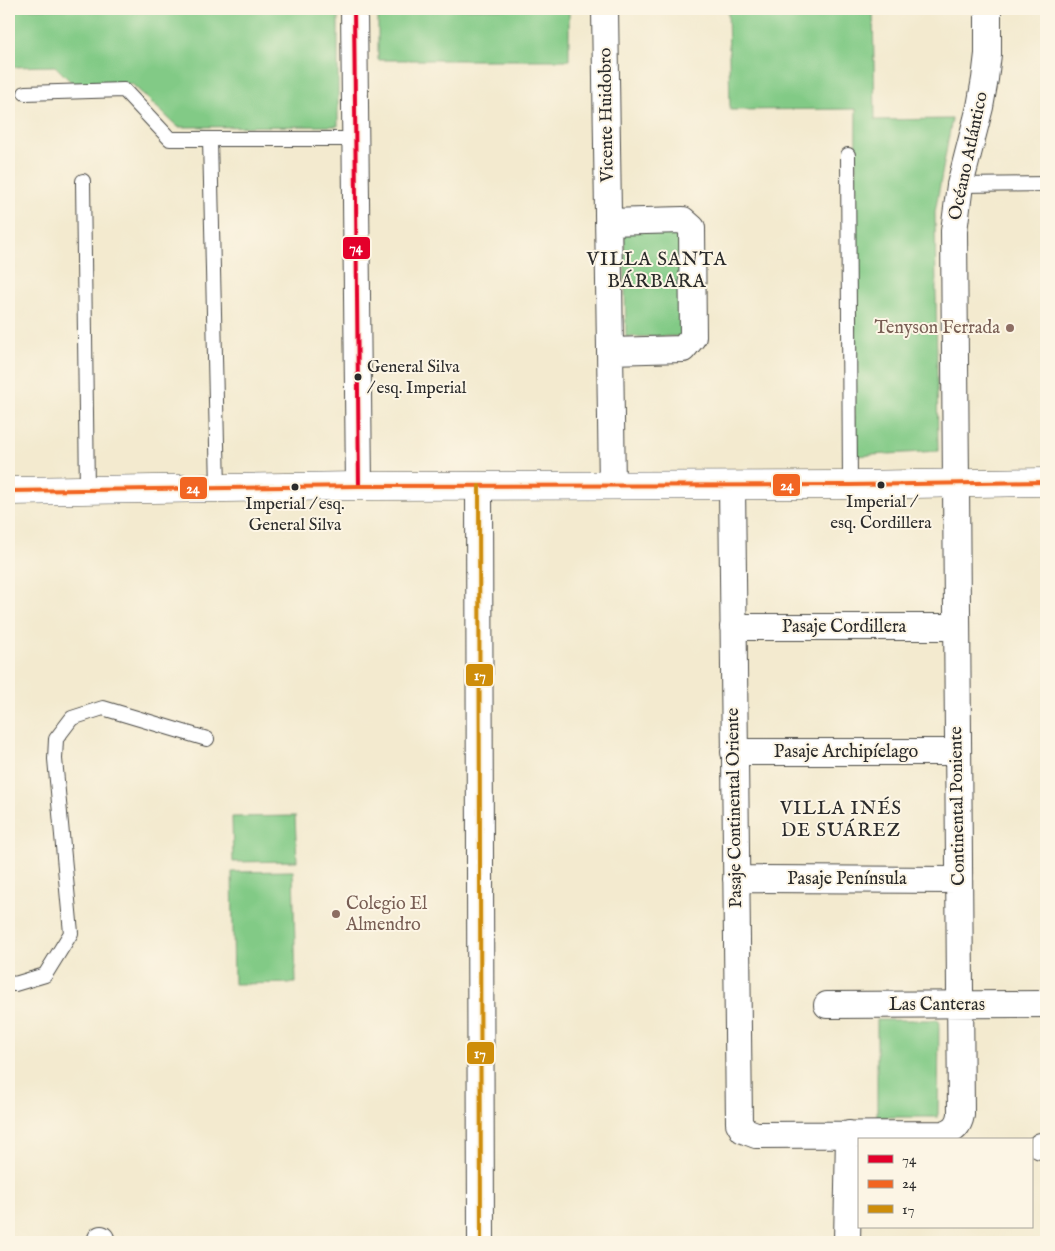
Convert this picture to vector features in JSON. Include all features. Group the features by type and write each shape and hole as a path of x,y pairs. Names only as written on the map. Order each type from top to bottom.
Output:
{"street":[{"path":"354,9 359,486"},
{"name":"Vicente Huidobro","path":"605,9 612,486"},
{"name":"Océano Atlántico","path":"954,483 954,231 960,185 980,107 985,79 988,54 988,9"},
{"path":"608,222 683,220 692,228 693,337 683,349 610,351"},
{"path":"9,491 359,486 850,485 1046,482"},
{"name":"Continental Poniente","path":"849,1134 943,1134 956,1129 960,1122 954,483"},
{"name":"Pasaje Continental Oriente","path":"732,485 739,1123 743,1130 749,1134 756,1135 849,1134"},
{"path":"478,486 481,1242"},
{"name":"Pasaje Cordillera","path":"733,627 956,627"},
{"name":"Pasaje Archipíelago","path":"734,752 957,752"},
{"name":"Pasaje Península","path":"736,879 958,880"},
{"name":"Las Canteras","path":"827,1005 1046,1004"},
{"path":"847,1242 849,1134"}],"lane":[{"path":"25,92 124,90 170,139 355,139"},
{"path":"210,139 218,488"},
{"path":"848,155 850,485"},
{"path":"83,181 87,490"},
{"path":"960,185 1046,184"},
{"path":"9,983 14,984 45,975 71,933 55,759 56,739 72,718 103,708 207,739"}],"green space":[{"path":"9,9 338,9 338,126 178,127 132,84 73,84 55,66 9,67"},
{"path":"378,9 569,9 569,60 378,60"},
{"path":"728,9 873,9 875,120 952,119 935,212 938,451 854,456 856,109 730,110"},
{"path":"624,229 681,229 685,336 626,337"},
{"path":"295,816 297,861 233,862 232,817"},
{"path":"293,871 296,983 234,984 232,872"},
{"path":"877,1020 939,1020 938,1117 877,1117"}],"transit line":[{"name":"74","path":"354,9 359,486"},
{"name":"24","path":"9,491 359,486 850,485 1046,482"},
{"name":"17","path":"479,486 481,1242"}],"place":[{"name":"Tenyson Ferrada","path":"1010,328"},
{"name":"General Silva / esq. Imperial","path":"358,377"},
{"name":"Imperial / esq. Cordillera","path":"881,485"},
{"name":"Imperial / esq. General Silva","path":"295,487"},
{"name":"Colegio El Almendro","path":"336,914"}],"district":[{"name":"VILLA SANTA BÁRBARA","path":"657,271"},
{"name":"VILLA INÉS DE SUÁREZ","path":"841,820"}]}
